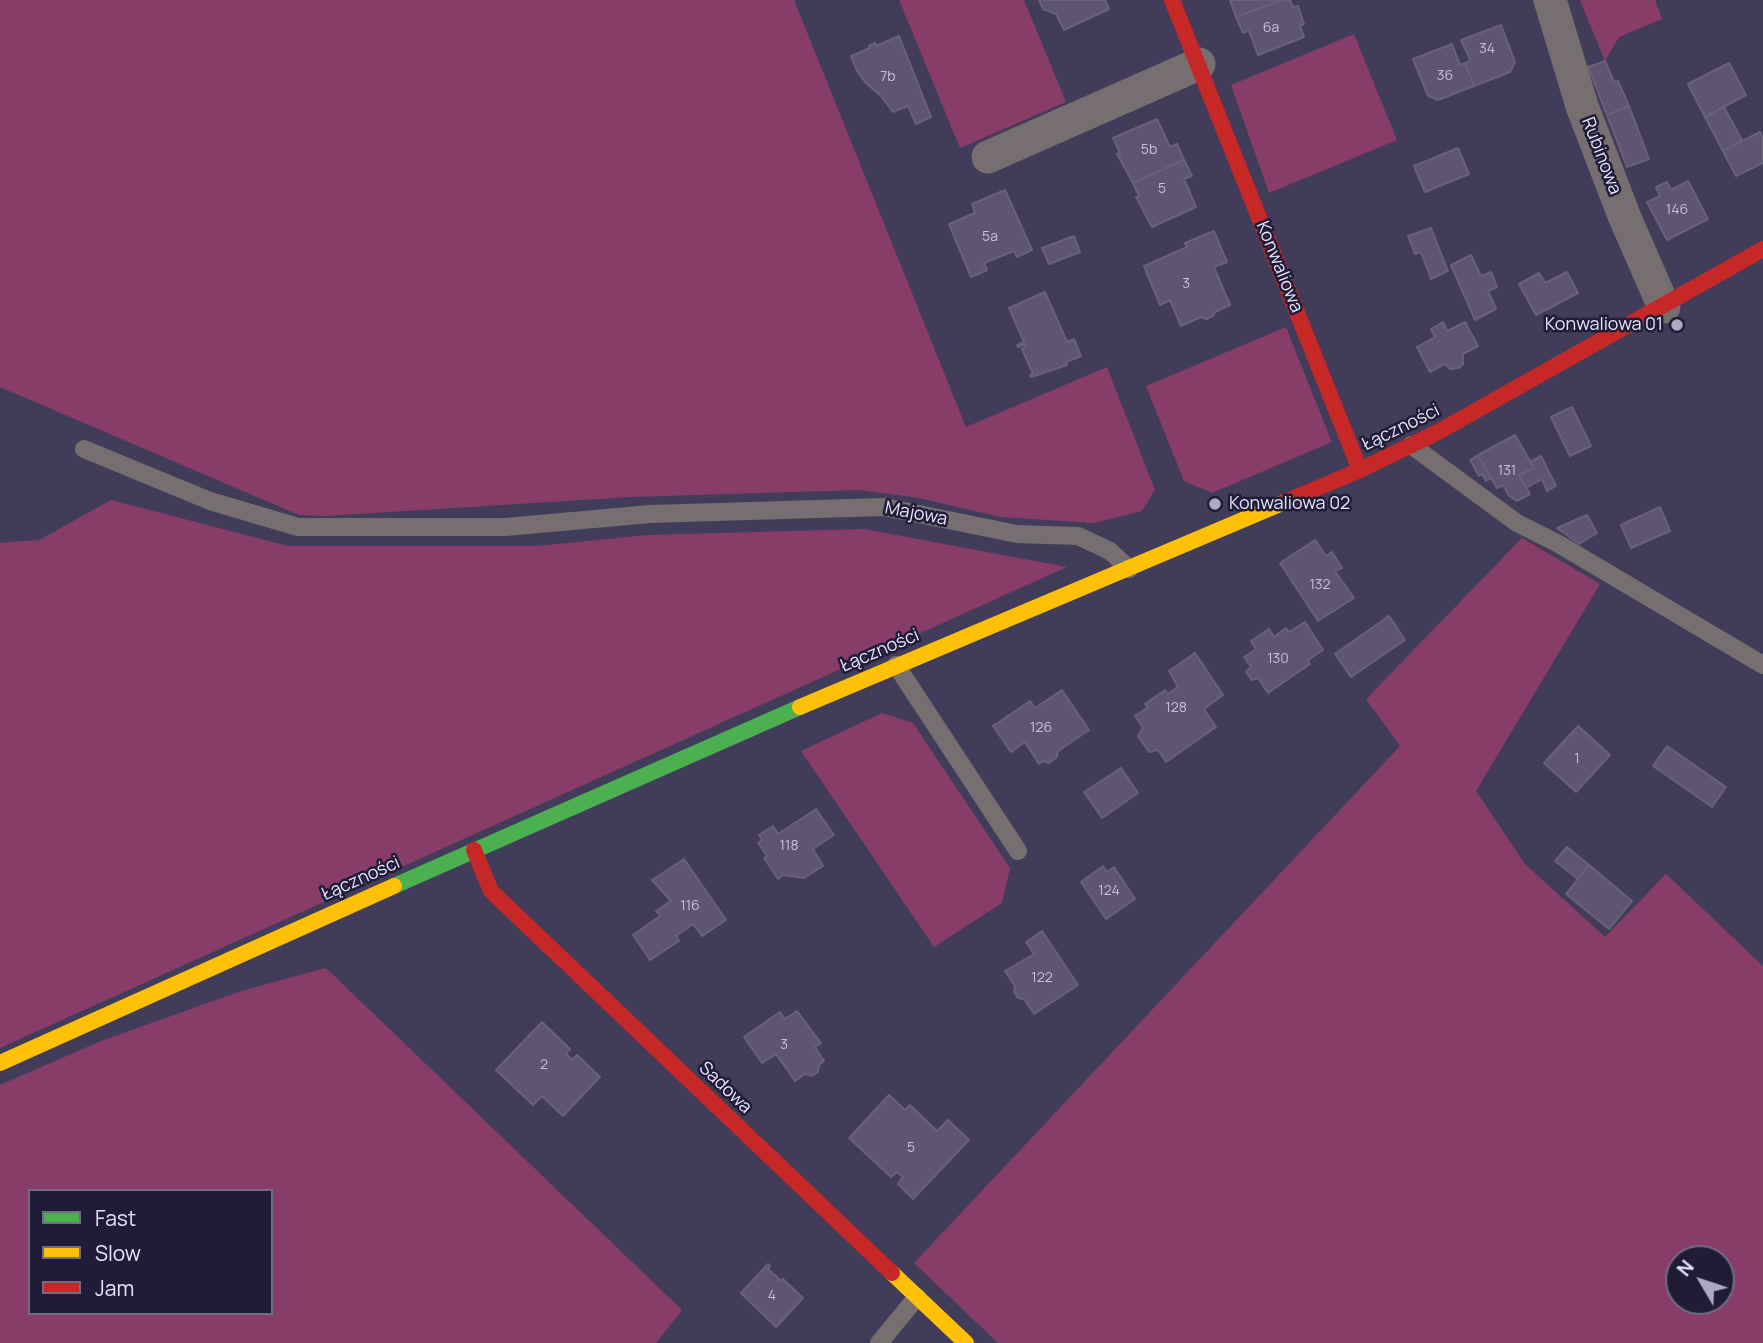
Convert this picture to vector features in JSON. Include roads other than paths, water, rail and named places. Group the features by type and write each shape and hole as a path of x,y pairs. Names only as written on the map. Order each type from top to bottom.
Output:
{"street":[{"name":"Konwaliowa","path":"1172,0 1360,470"},
{"name":"Rubinowa","path":"1550,0 1582,106 1625,218 1664,307"},
{"path":"989,157 1199,64"},
{"name":"Łączności","path":"0,1063 474,850 896,665 1360,470 1664,307 1763,249"},
{"name":"Sadowa","path":"474,850 491,891 966,1343"}],"lane":[{"path":"1411,445 1517,523 1557,543 1763,665"},
{"name":"Majowa","path":"84,449 211,500 298,527 506,527 650,514 884,506 1017,534 1078,536 1110,551 1129,569"},
{"path":"896,665 1018,851"},
{"path":"879,1343 917,1297"}],"place":[{"name":"Konwaliowa 01","path":"1677,325"},
{"name":"Konwaliowa 02","path":"1215,504"}]}
